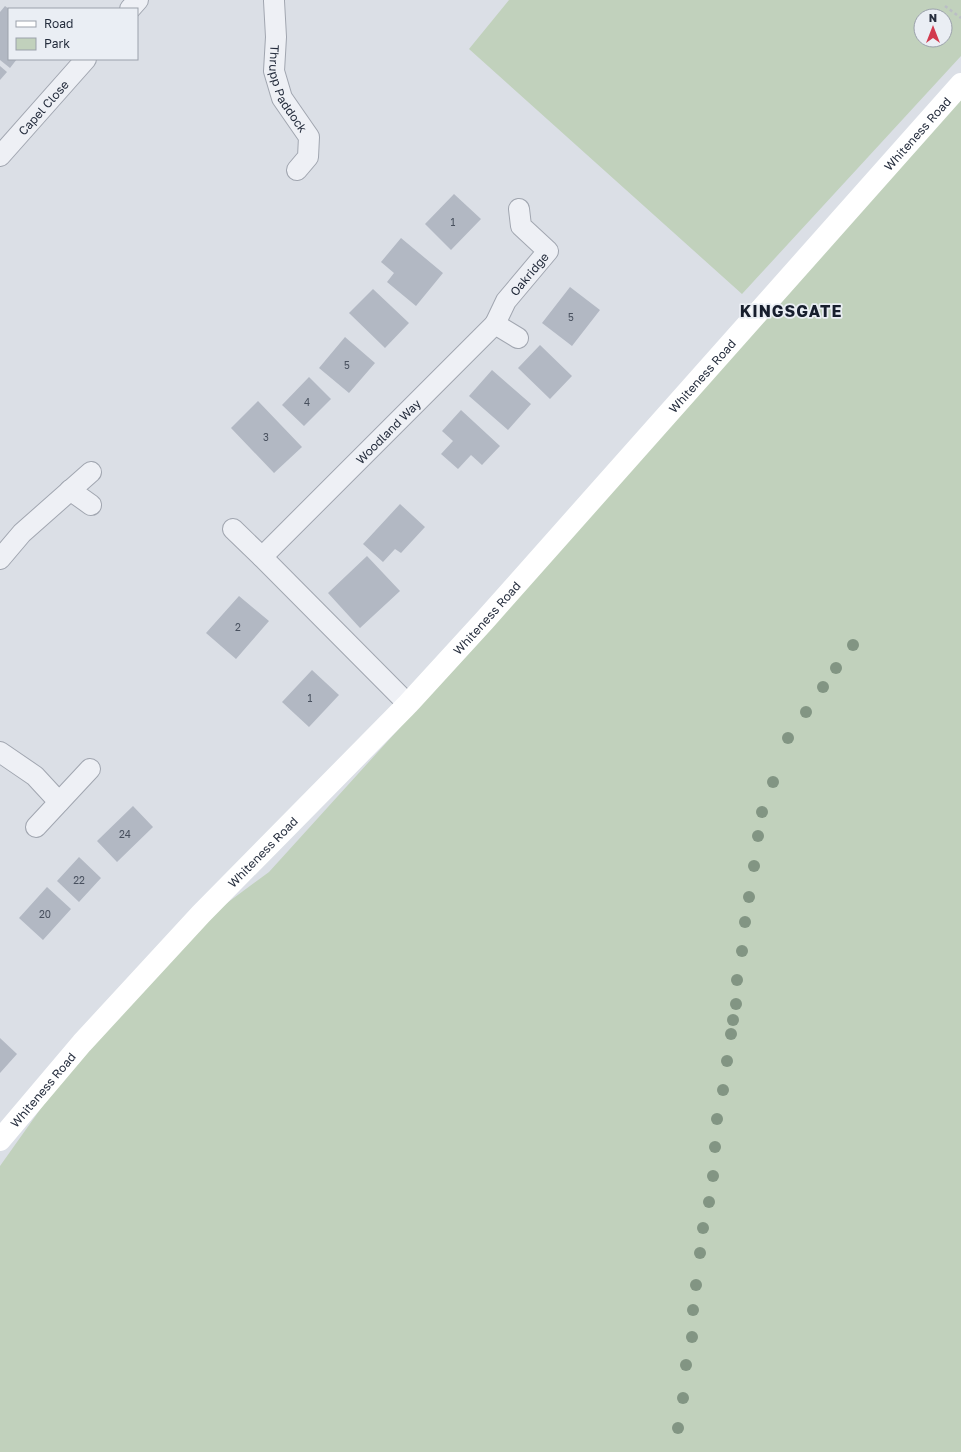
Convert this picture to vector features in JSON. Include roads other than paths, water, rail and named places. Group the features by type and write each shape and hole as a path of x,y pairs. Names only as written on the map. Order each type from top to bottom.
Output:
{"main road":[{"name":"Whiteness Road","path":"0,1140 82,1043 201,914 408,704 484,621 961,84"}],"street":[{"path":"131,8 138,0"},
{"name":"Thrupp Paddock","path":"274,0 276,37 274,71 282,98 309,137 308,157 297,170"},
{"name":"Capel Close","path":"0,156 85,60"},
{"name":"Oakridge","path":"495,324 506,301 548,251 520,226 519,209"},
{"path":"495,324 518,338"},
{"name":"Woodland Way","path":"262,557 495,324"},
{"path":"0,559 22,533 91,472"},
{"path":"70,490 91,505"},
{"path":"233,529 408,704"},
{"path":"0,752 35,776 59,802"},
{"path":"36,827 90,769"}],"district":[{"name":"KINGSGATE","path":"791,311"}]}
